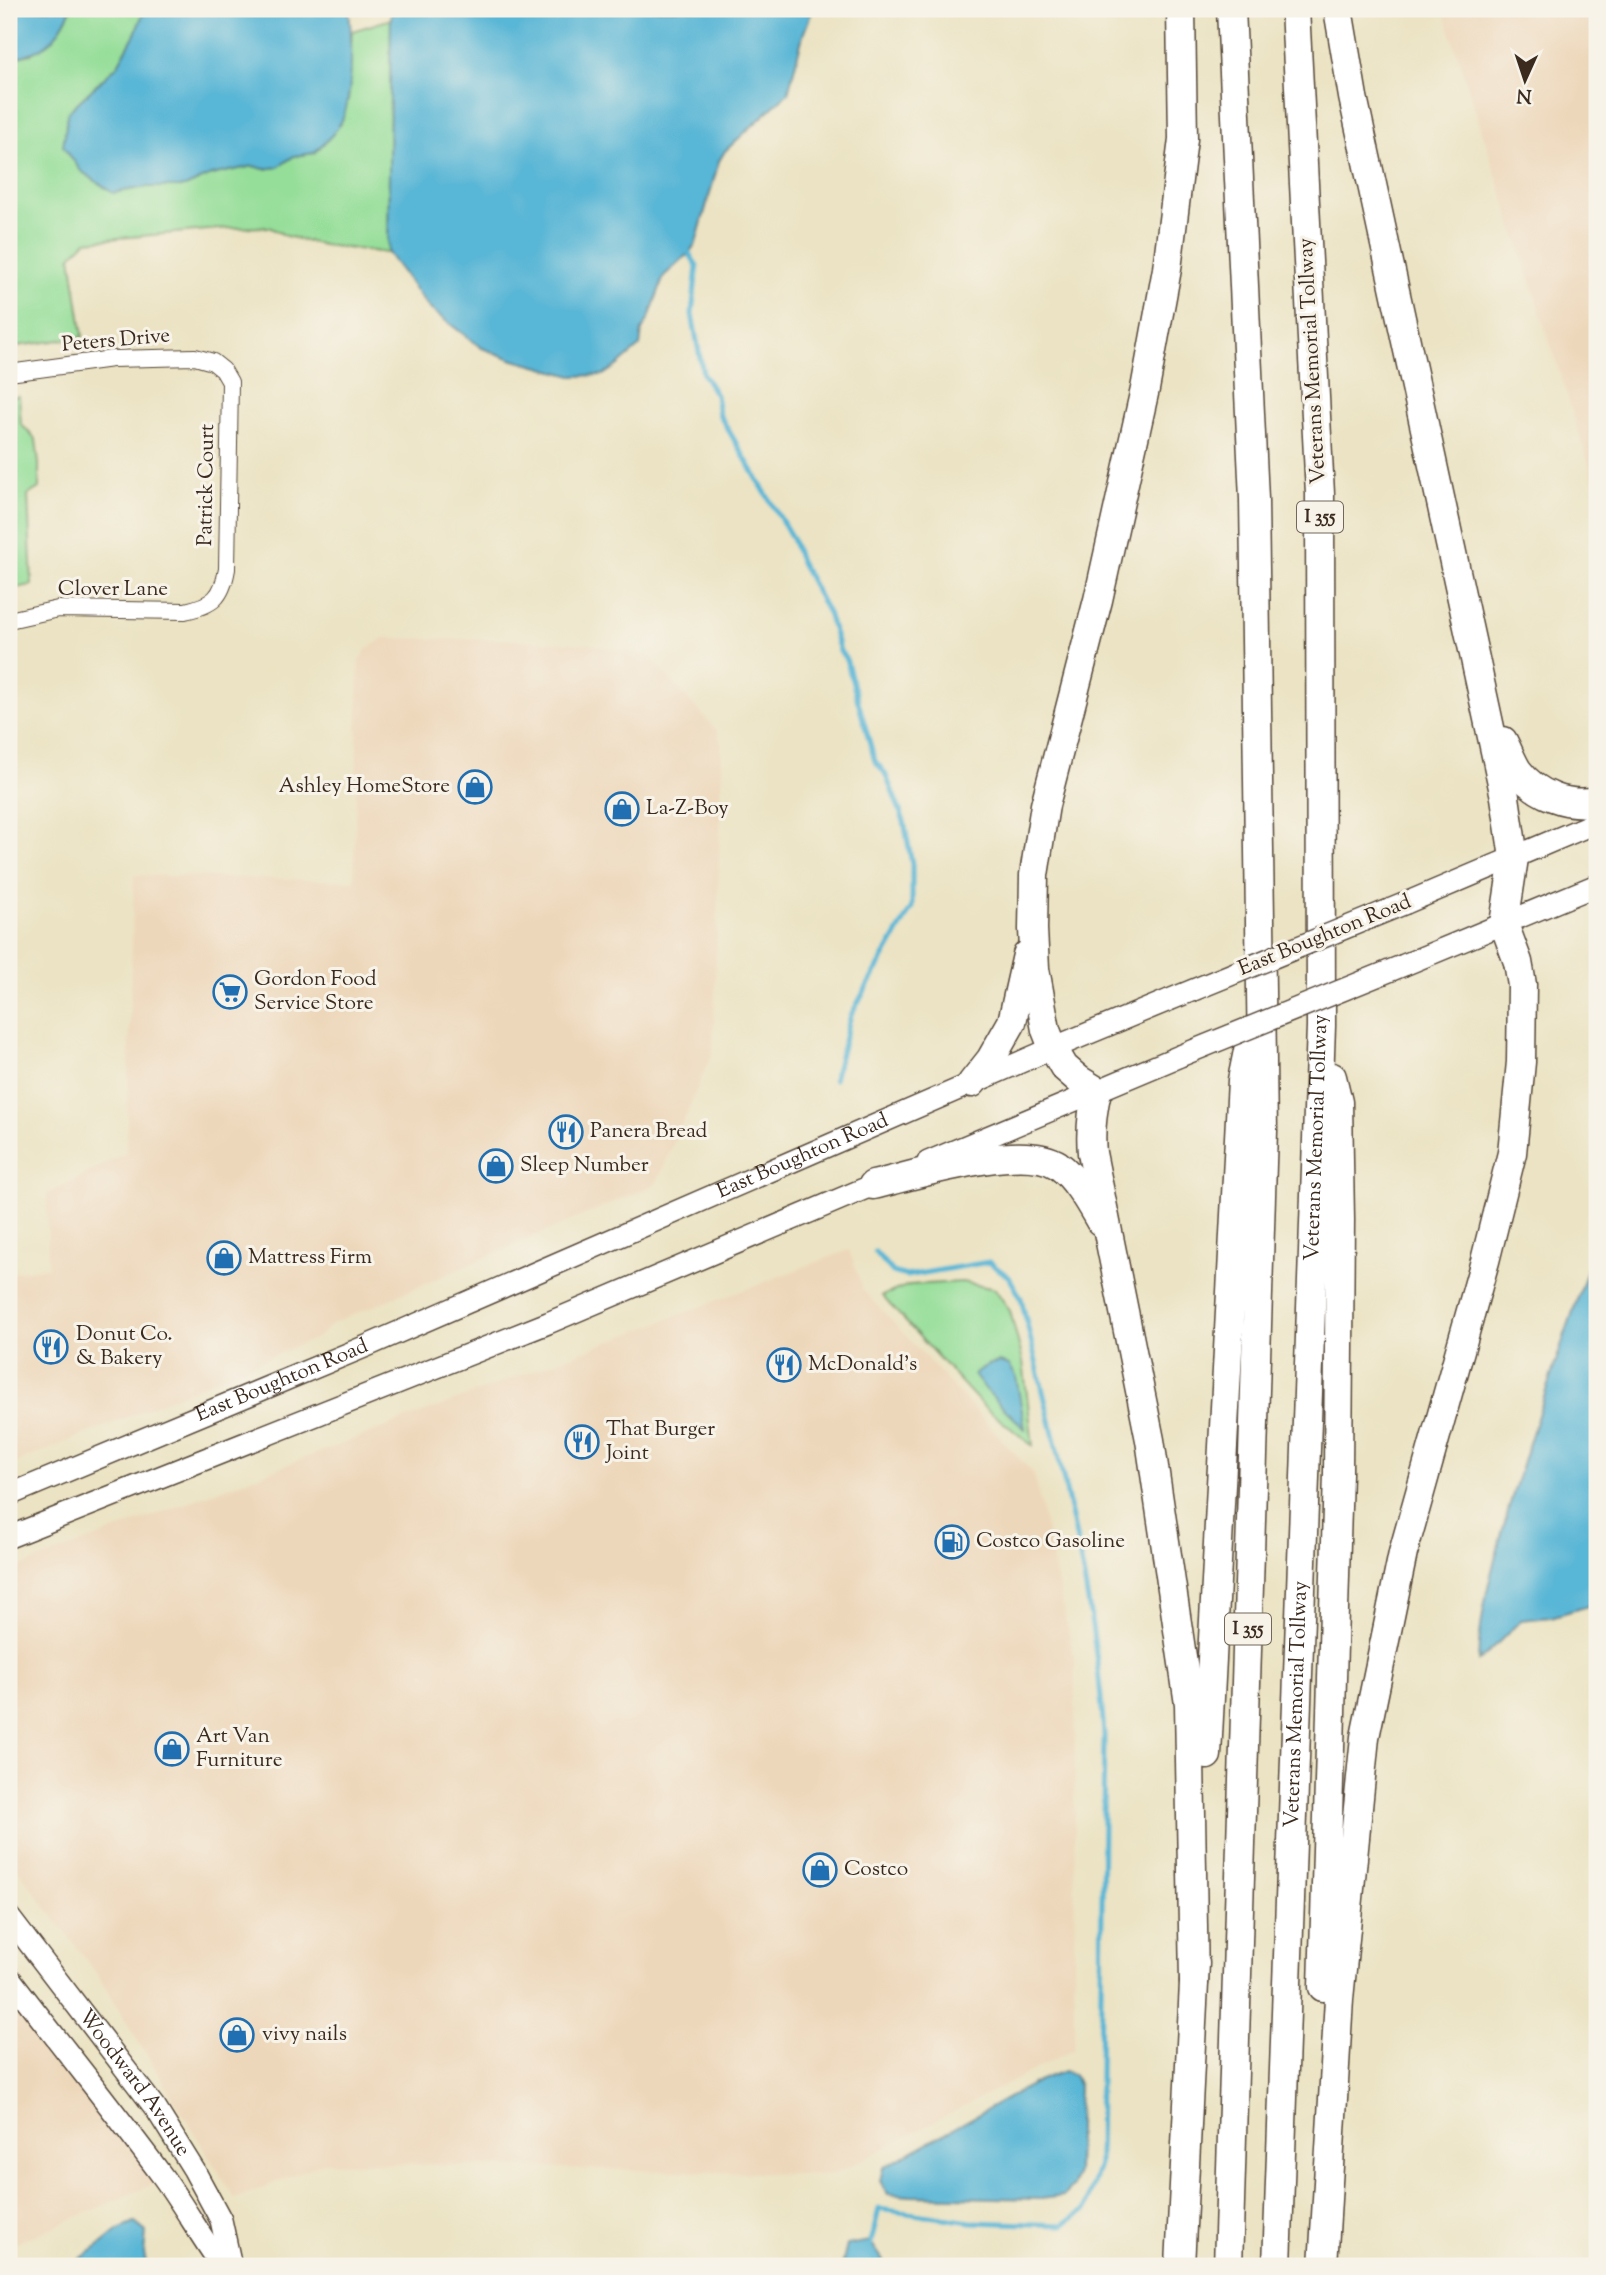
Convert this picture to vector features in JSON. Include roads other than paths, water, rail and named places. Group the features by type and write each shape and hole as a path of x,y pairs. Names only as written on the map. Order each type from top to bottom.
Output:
{"highway":[{"path":"1181,9 1183,139 1167,270 1145,389 1098,600 1045,805 1034,875 1033,929 1035,969 1046,1030 1053,1048 1065,1067 1097,1091 1090,1136 1150,1440 1189,1704 1194,1982"},
{"name":"I 355","path":"1228,2266 1262,1158 1254,499 1231,9"},
{"name":"Veterans Memorial Tollway","path":"1277,2266 1321,1026 1320,494 1295,9"},
{"path":"1321,2266 1339,1999 1365,1737 1403,1553 1485,1261 1512,1153 1521,1062 1522,985 1518,962 1504,924 1514,858 1505,797 1353,97 1338,9"},
{"path":"1487,707 1517,769 1530,784 1562,800 1584,804 1597,802"},
{"path":"972,1083 991,1059 1012,1022 1033,929"},
{"path":"1181,2266 1242,1080 1261,991"},
{"path":"1321,1026 1338,1102 1340,1233 1338,1473 1316,2236 1321,2266"},
{"path":"873,1185 997,1156 1039,1158 1056,1164 1069,1175 1110,1238"}],"main road":[{"name":"East Boughton Road","path":"9,1495 369,1345 1053,1048 1597,822"},
{"name":"East Boughton Road","path":"9,1536 368,1396 561,1317 1180,1056 1597,885"},
{"name":"Woodward Avenue","path":"9,1917 156,2109 221,2220 231,2266"},
{"name":"Woodward Avenue","path":"9,1977 143,2150 222,2266"}],"street":[{"name":"Peters Drive","path":"9,373 112,359 195,356 213,362 223,370"},
{"name":"Patrick Court","path":"216,599 224,586 227,569 230,382 223,370"},
{"name":"Clover Lane","path":"9,620 58,609 185,611 202,607 216,599"}],"water":[{"path":"9,9 71,9 60,30 48,44 32,53 9,59"},
{"path":"145,9 349,9 350,84 345,113 340,124 314,153 294,156 278,167 264,169 253,166 211,175 185,187 146,187 113,193 81,171 63,146 68,112 118,65"},
{"path":"391,9 813,9 803,35 788,93 725,151 719,161 696,243 664,276 642,330 640,346 603,375 572,376 482,348 429,308 388,253"},
{"path":"1597,1242 1597,1608 1588,1606 1551,1617 1521,1620 1478,1660 1485,1601 1510,1504"},
{"path":"999,1362 1009,1365 1016,1376 1025,1429 974,1375 987,1365"},
{"path":"1064,2071 1074,2075 1079,2086 1077,2172 1073,2186 1063,2196 1041,2199 888,2194 880,2181 883,2168 1038,2081"},
{"path":"135,2223 146,2232 144,2254 147,2266 70,2266 118,2230"},
{"path":"870,2241 883,2260 879,2266 842,2266 847,2245"}],"waterway":[{"path":"689,253 697,266 692,314 703,374 716,395 719,414 792,538 800,561 828,613 840,651 846,659 875,761 885,773 904,821 912,864 912,907 851,1015 834,1079"},
{"path":"870,2246 879,2209 971,2222 1063,2225 1085,2210 1099,2164 1104,1735 1092,1625 1072,1515 1021,1298 1009,1277 989,1262 906,1276 893,1272 875,1252"}],"place":[{"name":"Ashley HomeStore","path":"475,787"},
{"name":"La-Z-Boy","path":"622,809"},
{"name":"Gordon Food Service Store","path":"230,992"},
{"name":"Panera Bread","path":"566,1132"},
{"name":"Sleep Number","path":"496,1166"},
{"name":"Mattress Firm","path":"224,1258"},
{"name":"Donut Co. & Bakery","path":"51,1347"},
{"name":"McDonald's","path":"784,1365"},
{"name":"That Burger Joint","path":"582,1442"},
{"name":"Costco Gasoline","path":"952,1542"},
{"name":"Art Van Furniture","path":"172,1749"},
{"name":"Costco","path":"820,1870"},
{"name":"vivy nails","path":"237,2035"}]}
